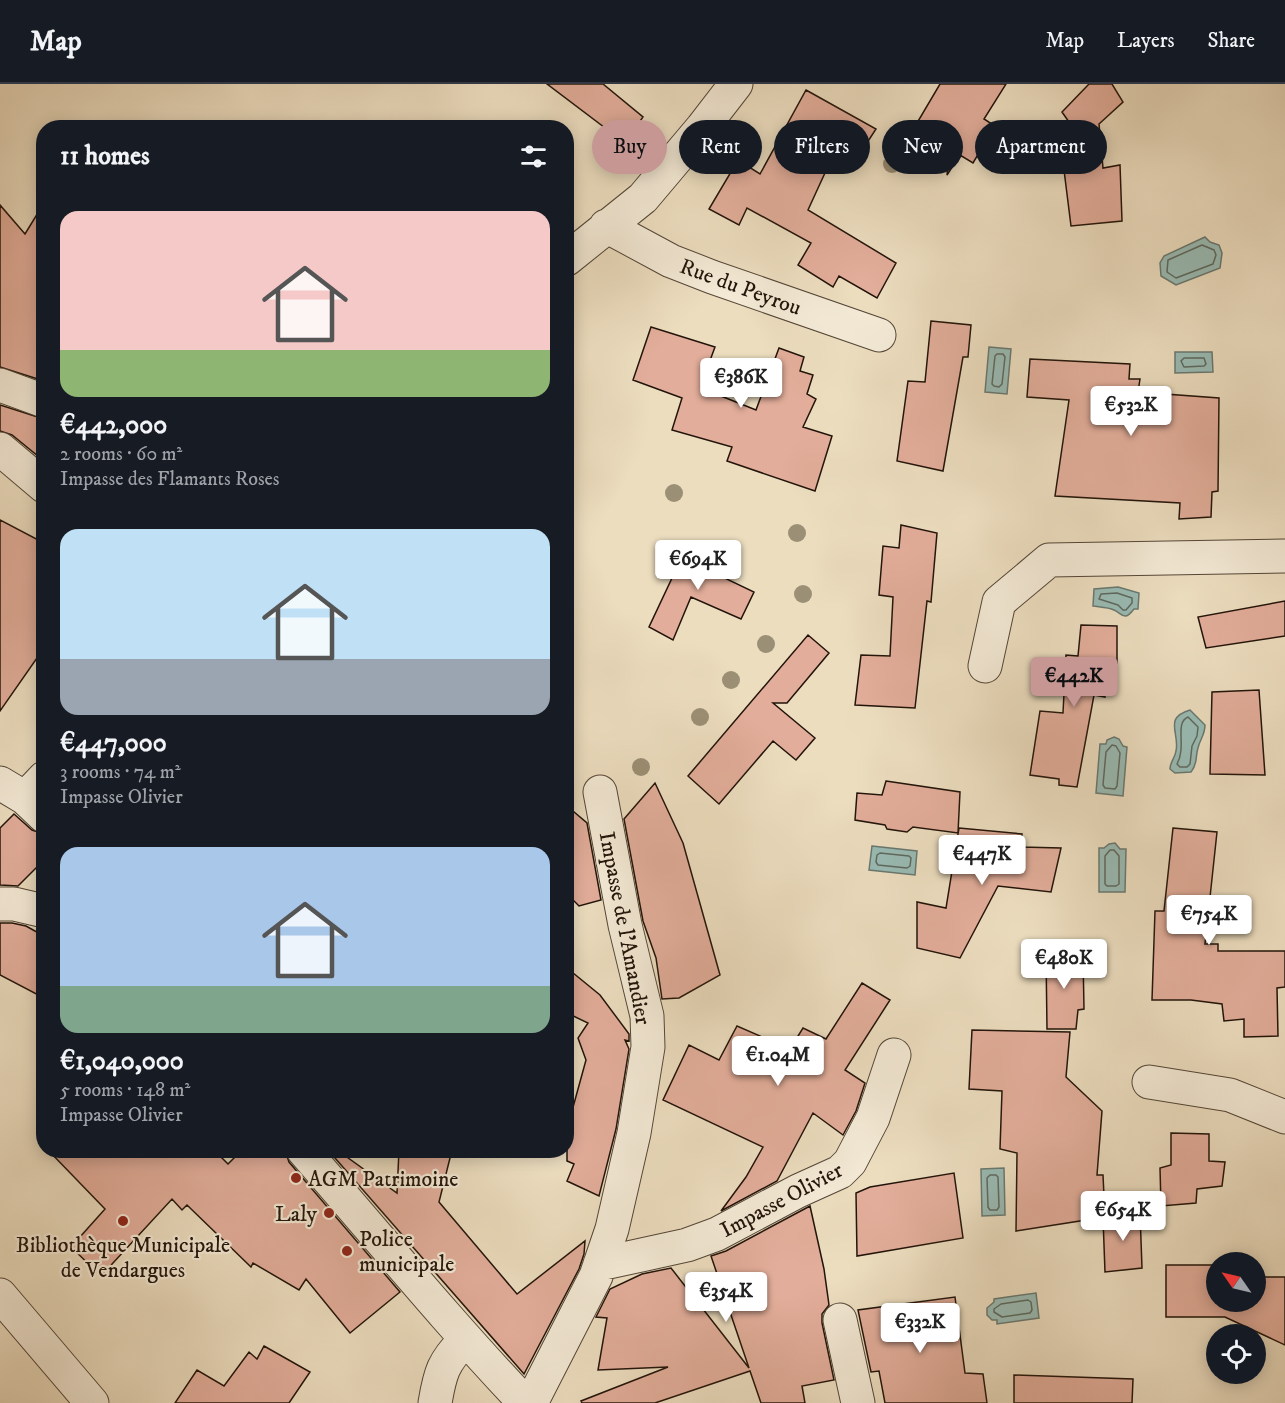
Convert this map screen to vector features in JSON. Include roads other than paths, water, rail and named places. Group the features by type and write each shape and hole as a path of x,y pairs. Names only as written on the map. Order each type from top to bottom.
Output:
{"street":[{"path":"574,253 643,198 736,84"},
{"name":"Rue du Peyrou","path":"606,226 681,265 879,335"},
{"path":"0,385 36,398"},
{"path":"0,449 36,479"},
{"path":"985,666 999,602 1049,560 1285,556"},
{"name":"Impasse de l'Amandier","path":"531,1403 596,1276 612,1229 634,1133 648,1047 647,1016 625,925 600,792"},
{"path":"0,904 14,904 36,909"},
{"name":"Impasse Olivier","path":"600,1264 687,1245 717,1234 798,1191 840,1172 850,1162 873,1118 894,1055"},
{"path":"1149,1082 1230,1095 1285,1117"},
{"path":"310,1158 404,1265 465,1340 525,1403"},
{"path":"0,1295 92,1403"},
{"path":"840,1320 858,1403"},
{"path":"435,1403 439,1378 449,1356 465,1340"}],"water":[{"path":"1205,237 1210,242 1219,245 1222,253 1220,268 1176,285 1161,276 1160,263 1164,256"},
{"path":"989,347 1011,349 1007,394 985,392"},
{"path":"1175,352 1212,352 1213,372 1175,373"},
{"path":"1118,587 1139,593 1138,609 1124,616 1112,609 1093,606 1094,589"},
{"path":"1190,710 1205,725 1204,732 1197,751 1196,763 1191,772 1175,773 1170,769 1177,744 1175,722 1182,713"},
{"path":"1114,737 1127,747 1123,796 1096,793 1100,744 1106,744 1107,740"},
{"path":"1115,843 1120,849 1126,849 1125,892 1099,892 1099,848"},
{"path":"872,846 917,851 915,875 869,870"},
{"path":"1004,1168 1005,1215 982,1216 981,1169"},
{"path":"1036,1293 1039,1318 997,1324 997,1320 992,1320 987,1315 987,1308 994,1302 994,1299"}],"place":[{"name":"AGM Patrimoine","path":"296,1178"},
{"name":"Laly","path":"329,1213"},
{"name":"Bibliothèque Municipale de Vendargues","path":"123,1221"},
{"name":"Police municipale","path":"347,1251"}]}
